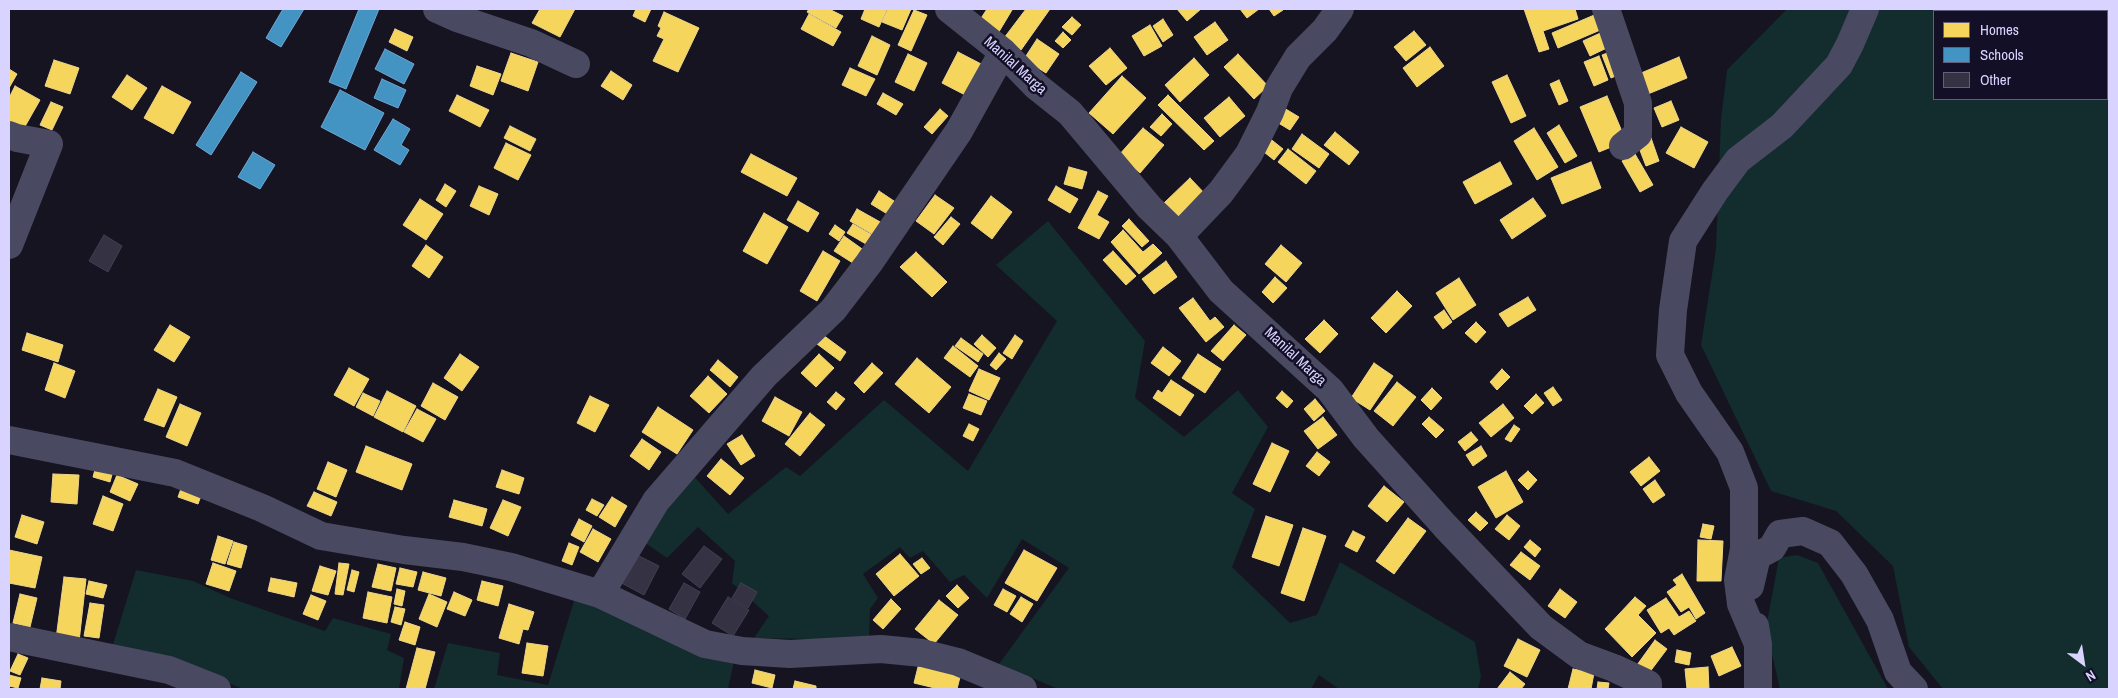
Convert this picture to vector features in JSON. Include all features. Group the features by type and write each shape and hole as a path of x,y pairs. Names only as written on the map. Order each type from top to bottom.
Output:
{"street":[{"path":"437,9 457,18 531,42 576,64"},
{"name":"Manilal Marga","path":"949,9 1002,52 1036,86 1070,113 1149,207 1179,236 1221,291 1330,390 1366,438 1541,627 1579,655 1614,668 1648,684 1648,689"},
{"path":"1179,236 1221,192 1249,154 1270,112 1279,88 1298,57 1325,30 1340,9"},
{"path":"1606,9 1638,103 1638,134 1623,146"},
{"path":"1758,644 1741,604 1738,580 1744,549 1744,488 1730,452 1689,393 1670,355 1673,310 1683,241 1715,191 1738,160 1782,126 1839,65 1865,9"},
{"path":"600,594 656,501 764,376 834,310 869,263 959,131 1002,52"},
{"path":"9,135 49,144 9,245"},
{"path":"9,440 176,473 262,508 322,536 404,550 463,557 510,567 600,594 705,644 742,651 790,654 881,650 922,653 958,662 1023,689"},
{"path":"1758,689 1758,644 1749,594 1757,556 1772,548 1780,534 1803,531 1830,543 1854,574 1880,620 1898,672 1914,689"},
{"path":"9,637 170,670 217,689"}],"green space":[{"path":"1787,9 2109,9 2109,689 1943,689 1909,647 1893,566 1836,511 1771,491 1701,345 1716,249 1721,119 1727,70"},
{"path":"1048,221 1145,341 1135,398 1184,437 1238,390 1268,427 1232,493 1255,509 1232,567 1290,623 1317,615 1340,562 1475,642 1481,677 1478,689 1339,689 1319,675 1311,689 1058,689 999,664 1069,568 1022,539 987,598 964,575 950,582 923,551 910,558 900,547 863,574 878,598 870,609 869,640 754,638 769,616 732,583 735,561 698,527 667,558 644,542 690,472 728,514 786,467 800,476 884,400 968,471 1057,321 996,265"},
{"path":"1797,555 1818,563 1888,689 1780,689 1766,628 1779,558"},
{"path":"136,570 193,581 230,598 325,631 333,618 391,634 387,650 404,658 399,689 243,689 180,663 111,651"},
{"path":"575,598 734,661 728,689 434,689 448,643 500,653 497,675 548,685"}],"building: Homes":[{"path":"540,9 575,9 560,37 532,23"},
{"path":"636,9 651,9 645,22 633,16"},
{"path":"809,9 829,9 843,16 836,28 807,12"},
{"path":"865,9 887,9 879,27 861,19"},
{"path":"888,9 911,9 902,30 882,22"},
{"path":"987,9 1012,10 997,35 978,23"},
{"path":"1026,9 1050,9 1021,50 1004,38"},
{"path":"1177,9 1201,9 1187,21"},
{"path":"1240,9 1259,9 1247,18"},
{"path":"1269,9 1282,9 1283,10 1274,16"},
{"path":"1524,9 1575,9 1578,19 1543,31 1549,49 1539,52"},
{"path":"914,10 927,15 911,51 898,45"},
{"path":"664,12 699,28 678,72 653,61 664,39 657,36 661,28 658,26"},
{"path":"1599,13 1605,28 1558,48 1552,33"},
{"path":"809,14 841,32 833,46 801,29"},
{"path":"1072,17 1081,25 1072,35 1062,27"},
{"path":"1163,19 1173,35 1163,42 1153,26"},
{"path":"1215,22 1228,40 1207,55 1194,37"},
{"path":"1150,25 1162,46 1144,56 1132,36"},
{"path":"395,29 413,37 407,51 389,42"},
{"path":"1607,30 1613,45 1590,56 1583,41"},
{"path":"1414,31 1426,45 1406,61 1394,47"},
{"path":"1063,32 1071,40 1063,48 1055,41"},
{"path":"872,36 890,45 877,75 858,66"},
{"path":"1037,39 1059,54 1046,73 1024,59"},
{"path":"1430,47 1444,66 1417,87 1403,68"},
{"path":"1110,48 1127,68 1106,85 1089,66"},
{"path":"958,52 985,66 969,97 942,83"},
{"path":"1610,52 1618,75 1611,78 1602,55"},
{"path":"511,53 538,62 528,91 501,81"},
{"path":"908,54 927,63 914,91 895,82"},
{"path":"1238,54 1268,86 1254,99 1224,67"},
{"path":"1599,56 1608,80 1594,86 1584,62"},
{"path":"1679,57 1687,78 1643,96 1634,76"},
{"path":"1194,58 1209,75 1180,102 1165,85"},
{"path":"54,60 79,68 70,94 45,86"},
{"path":"477,66 501,74 493,95 470,86"},
{"path":"850,68 875,79 866,96 842,85"},
{"path":"9,69 17,74 9,88"},
{"path":"611,71 632,85 623,100 601,86"},
{"path":"127,75 147,88 132,110 112,97"},
{"path":"1507,75 1526,116 1511,123 1492,82"},
{"path":"1122,76 1146,98 1113,134 1089,113"},
{"path":"1559,80 1568,101 1559,105 1550,84"},
{"path":"15,86 40,100 23,130 9,122 9,98"},
{"path":"162,86 191,102 173,134 144,118"},
{"path":"883,93 903,104 896,115 877,104"},
{"path":"457,95 489,110 480,127 449,111"},
{"path":"1168,95 1214,141 1204,150 1158,105"},
{"path":"1607,96 1626,141 1599,152 1580,107"},
{"path":"1229,97 1245,116 1220,137 1204,118"},
{"path":"1671,101 1679,120 1662,127 1654,108"},
{"path":"51,102 63,107 52,130 40,125"},
{"path":"1284,108 1299,117 1290,130 1275,121"},
{"path":"940,109 948,116 932,134 924,127"},
{"path":"1162,114 1172,124 1161,136 1150,127"},
{"path":"1559,125 1577,156 1565,163 1547,133"},
{"path":"510,126 536,139 530,151 504,138"},
{"path":"1681,127 1708,142 1694,168 1666,153"},
{"path":"1143,128 1164,145 1140,173 1119,155"},
{"path":"1534,128 1558,167 1537,180 1514,141"},
{"path":"1335,132 1359,152 1349,165 1324,145"},
{"path":"1302,134 1329,154 1319,168 1292,149"},
{"path":"1650,135 1659,161 1646,166 1636,140"},
{"path":"1268,137 1283,149 1274,160 1259,148"},
{"path":"506,143 531,155 518,180 494,168"},
{"path":"1288,149 1316,171 1306,184 1278,162"},
{"path":"751,154 797,178 787,196 741,172"},
{"path":"1635,154 1653,185 1640,192 1622,161"},
{"path":"1500,162 1512,184 1475,204 1463,182"},
{"path":"1591,162 1601,188 1562,204 1551,178"},
{"path":"1069,167 1087,172 1082,189 1064,184"},
{"path":"1190,178 1208,197 1182,222 1164,203"},
{"path":"445,184 456,191 446,207 436,200"},
{"path":"479,186 498,194 489,215 470,206"},
{"path":"1056,186 1078,199 1070,213 1048,200"},
{"path":"879,191 897,203 889,215 871,204"},
{"path":"1098,191 1108,196 1097,215 1109,222 1099,239 1078,228"},
{"path":"935,195 954,208 934,234 916,221"},
{"path":"991,196 1012,212 992,239 971,223"},
{"path":"1533,198 1546,216 1512,239 1500,220"},
{"path":"420,199 443,214 426,240 403,225"},
{"path":"798,201 819,213 808,232 787,220"},
{"path":"857,209 882,223 874,235 850,221"},
{"path":"764,213 788,227 767,264 743,251"},
{"path":"951,217 960,224 943,245 934,237"},
{"path":"1129,219 1149,241 1142,247 1122,226"},
{"path":"853,224 872,235 866,244 847,233"},
{"path":"835,225 845,232 839,241 829,234"},
{"path":"1123,230 1143,252 1153,244 1162,253 1139,274 1111,242"},
{"path":"844,236 865,251 856,265 834,251"},
{"path":"426,245 443,257 429,278 412,266"},
{"path":"1281,245 1302,263 1286,282 1265,264"},
{"path":"823,251 840,261 817,301 800,291"},
{"path":"1113,251 1136,276 1126,285 1103,260"},
{"path":"916,252 947,282 932,297 900,267"},
{"path":"1166,261 1177,277 1154,294 1142,279"},
{"path":"1275,277 1287,288 1273,303 1262,292"},
{"path":"1459,278 1476,305 1453,320 1436,293"},
{"path":"1397,291 1412,306 1386,333 1371,318"},
{"path":"1528,297 1536,310 1508,327 1499,314"},
{"path":"1193,298 1210,321 1215,317 1224,327 1206,342 1179,308"},
{"path":"1444,310 1452,322 1443,329 1434,317"},
{"path":"1324,320 1338,334 1320,353 1305,339"},
{"path":"1476,322 1486,332 1476,343 1465,333"},
{"path":"170,325 190,337 174,362 154,350"},
{"path":"1234,325 1246,335 1223,361 1211,351"},
{"path":"819,332 846,352 840,361 813,341"},
{"path":"27,333 63,345 58,362 22,350"},
{"path":"982,335 996,348 988,357 974,344"},
{"path":"1015,335 1023,341 1012,359 1003,353"},
{"path":"961,338 983,354 978,362 955,346"},
{"path":"953,346 978,366 970,377 944,358"},
{"path":"1163,347 1181,361 1169,376 1151,363"},
{"path":"999,353 1006,359 996,370 990,365"},
{"path":"460,354 479,367 462,391 444,378"},
{"path":"819,354 834,368 816,387 801,373"},
{"path":"1198,354 1221,369 1205,393 1182,378"},
{"path":"917,358 951,387 929,413 895,384"},
{"path":"718,360 738,377 730,387 710,370"},
{"path":"54,363 75,371 65,398 45,390"},
{"path":"872,363 883,373 864,393 854,383"},
{"path":"1374,363 1393,376 1370,410 1351,398"},
{"path":"349,368 369,379 354,406 334,395"},
{"path":"979,369 1000,378 989,400 969,391"},
{"path":"1502,369 1510,377 1497,390 1490,382"},
{"path":"708,376 727,394 709,413 690,396"},
{"path":"1171,380 1194,395 1180,416 1153,398 1158,390 1162,393"},
{"path":"1397,382 1416,397 1393,426 1374,411"},
{"path":"433,383 458,397 445,420 421,406"},
{"path":"1553,387 1562,400 1553,406 1544,393"},
{"path":"1432,388 1442,398 1431,410 1421,400"},
{"path":"158,389 177,397 164,427 144,420"},
{"path":"387,391 416,406 403,432 374,417"},
{"path":"1282,391 1293,401 1287,408 1276,398"},
{"path":"836,392 845,399 836,410 827,402"},
{"path":"363,393 380,401 373,416 356,407"},
{"path":"969,394 987,401 981,415 963,408"},
{"path":"1536,394 1544,403 1532,414 1524,406"},
{"path":"590,396 609,405 595,432 577,423"},
{"path":"775,397 802,412 789,436 762,421"},
{"path":"1315,399 1325,411 1314,421 1304,409"},
{"path":"180,404 201,413 187,446 166,437"},
{"path":"1503,404 1514,418 1491,437 1479,423"},
{"path":"658,407 693,430 677,454 642,432"},
{"path":"417,409 436,419 423,442 404,432"},
{"path":"810,413 825,425 800,456 785,444"},
{"path":"1323,417 1337,435 1318,449 1304,431"},
{"path":"1429,417 1444,430 1436,438 1422,424"},
{"path":"969,424 979,429 973,441 963,436"},
{"path":"1514,425 1520,429 1511,442 1505,439"},
{"path":"1471,432 1478,440 1465,451 1458,442"},
{"path":"742,435 755,456 741,465 727,444"},
{"path":"642,439 661,452 649,470 630,456"},
{"path":"1272,443 1289,451 1270,492 1253,484"},
{"path":"366,446 412,464 402,490 356,472"},
{"path":"1481,446 1487,456 1473,466 1466,455"},
{"path":"1317,452 1330,462 1319,476 1306,466"},
{"path":"1649,457 1660,471 1641,486 1630,472"},
{"path":"721,459 744,478 730,495 707,476"},
{"path":"97,462 114,467 110,482 93,477"},
{"path":"328,462 347,470 336,497 317,489"},
{"path":"502,470 524,478 519,494 496,487"},
{"path":"1506,471 1523,502 1496,518 1478,487"},
{"path":"1528,471 1537,480 1528,490 1518,480"},
{"path":"53,474 79,475 77,504 51,502"},
{"path":"117,475 138,484 130,501 110,492"},
{"path":"1655,480 1665,495 1653,503 1643,489"},
{"path":"182,486 202,493 198,504 178,497"},
{"path":"1384,486 1404,502 1387,522 1368,506"},
{"path":"314,492 337,502 331,516 307,506"},
{"path":"103,496 123,504 113,531 93,524"},
{"path":"612,497 627,506 615,527 599,517"},
{"path":"592,499 604,505 597,516 586,510"},
{"path":"454,500 487,509 482,526 449,517"},
{"path":"503,500 521,507 508,536 490,528"},
{"path":"1476,512 1488,523 1480,531 1468,520"},
{"path":"22,515 44,522 37,544 15,537"},
{"path":"1507,515 1520,526 1509,540 1495,529"},
{"path":"1266,516 1293,525 1279,566 1252,557"},
{"path":"1408,518 1426,531 1394,574 1376,561"},
{"path":"579,519 592,526 584,542 571,535"},
{"path":"1703,524 1714,526 1711,539 1700,537"},
{"path":"1303,528 1326,536 1304,601 1281,593"},
{"path":"593,529 611,539 598,562 580,552"},
{"path":"1353,531 1365,537 1357,552 1345,546"},
{"path":"218,536 233,541 225,564 211,560"},
{"path":"1530,540 1541,549 1535,557 1524,547"},
{"path":"1698,540 1723,541 1721,581 1697,581"},
{"path":"234,542 247,546 241,568 227,564"},
{"path":"569,543 579,547 572,565 562,561"},
{"path":"9,550 42,557 35,588 9,583"},
{"path":"1024,550 1057,568 1037,601 1005,583"},
{"path":"1521,552 1540,566 1530,580 1510,565"},
{"path":"900,554 919,576 894,596 876,574"},
{"path":"922,558 930,568 921,574 913,564"},
{"path":"213,563 236,571 229,591 206,584"},
{"path":"339,563 349,564 343,595 335,594"},
{"path":"378,564 396,568 391,591 372,587"},
{"path":"320,566 336,571 328,595 312,591"},
{"path":"400,568 417,572 413,587 396,584"},
{"path":"352,570 359,572 354,592 347,590"},
{"path":"423,572 446,578 441,596 418,590"},
{"path":"1682,574 1705,613 1696,619 1689,607 1681,612 1667,592 1677,585 1673,580"},
{"path":"64,577 86,579 79,642 56,639"},
{"path":"271,578 297,583 294,597 268,591"},
{"path":"89,581 107,585 103,598 86,594"},
{"path":"482,581 503,586 498,606 477,600"},
{"path":"957,585 969,598 958,608 946,596"},
{"path":"397,589 405,591 402,606 394,604"},
{"path":"1003,589 1016,596 1007,612 994,605"},
{"path":"1560,589 1577,602 1565,618 1548,606"},
{"path":"368,592 392,597 387,623 363,618"},
{"path":"454,592 472,600 465,616 447,609"},
{"path":"20,594 37,598 30,627 13,623"},
{"path":"429,594 447,602 437,627 419,619"},
{"path":"311,595 326,601 318,620 303,614"},
{"path":"1021,597 1033,604 1022,622 1010,614"},
{"path":"1635,597 1646,606 1638,615 1656,633 1632,657 1605,629"},
{"path":"1666,598 1679,617 1689,611 1696,621 1674,635 1669,628 1661,633 1647,610"},
{"path":"891,599 901,609 883,629 873,620"},
{"path":"939,600 958,615 934,644 915,629"},
{"path":"90,603 104,605 99,638 84,636"},
{"path":"509,604 534,612 528,630 523,629 519,644 499,638"},
{"path":"395,607 405,609 401,625 391,622"},
{"path":"405,622 420,627 415,645 399,640"},
{"path":"1518,639 1540,650 1527,677 1504,666"},
{"path":"1655,640 1667,649 1649,673 1637,665"},
{"path":"527,643 548,646 543,676 522,673"},
{"path":"1732,647 1741,666 1719,676 1711,656"},
{"path":"417,648 435,652 425,689 406,689"},
{"path":"1677,650 1691,653 1689,665 1675,662"},
{"path":"18,654 28,658 20,675 10,671"},
{"path":"920,659 962,669 957,689 939,689 914,683"},
{"path":"1708,667 1709,689 1687,689 1685,669"},
{"path":"1573,669 1594,673 1591,689 1568,689"},
{"path":"755,670 775,675 772,688 752,683"},
{"path":"1510,672 1525,684 1521,689 1497,689"},
{"path":"9,675 21,678 18,688 9,686"},
{"path":"42,678 61,681 60,689 40,689"},
{"path":"795,681 816,686 816,689 793,689"},
{"path":"1598,682 1609,683 1608,689 1597,689"}],"building: Schools":[{"path":"283,9 304,9 281,47 266,38"},
{"path":"359,9 379,9 346,89 329,82"},
{"path":"385,49 414,64 404,84 375,69"},
{"path":"241,72 257,82 211,155 196,145"},
{"path":"382,79 406,90 398,108 374,98"},
{"path":"340,90 384,113 365,150 321,127"},
{"path":"393,119 410,129 401,145 409,150 400,165 374,150"},
{"path":"253,152 275,165 260,189 238,177"}],"building: Other":[{"path":"104,235 122,246 108,272 89,261"},
{"path":"704,546 722,559 700,588 682,574"},
{"path":"631,552 659,566 644,595 616,580"},
{"path":"684,583 700,592 685,619 669,609"},
{"path":"741,583 757,592 748,608 732,598"},
{"path":"728,597 749,610 733,636 712,623"}]}
